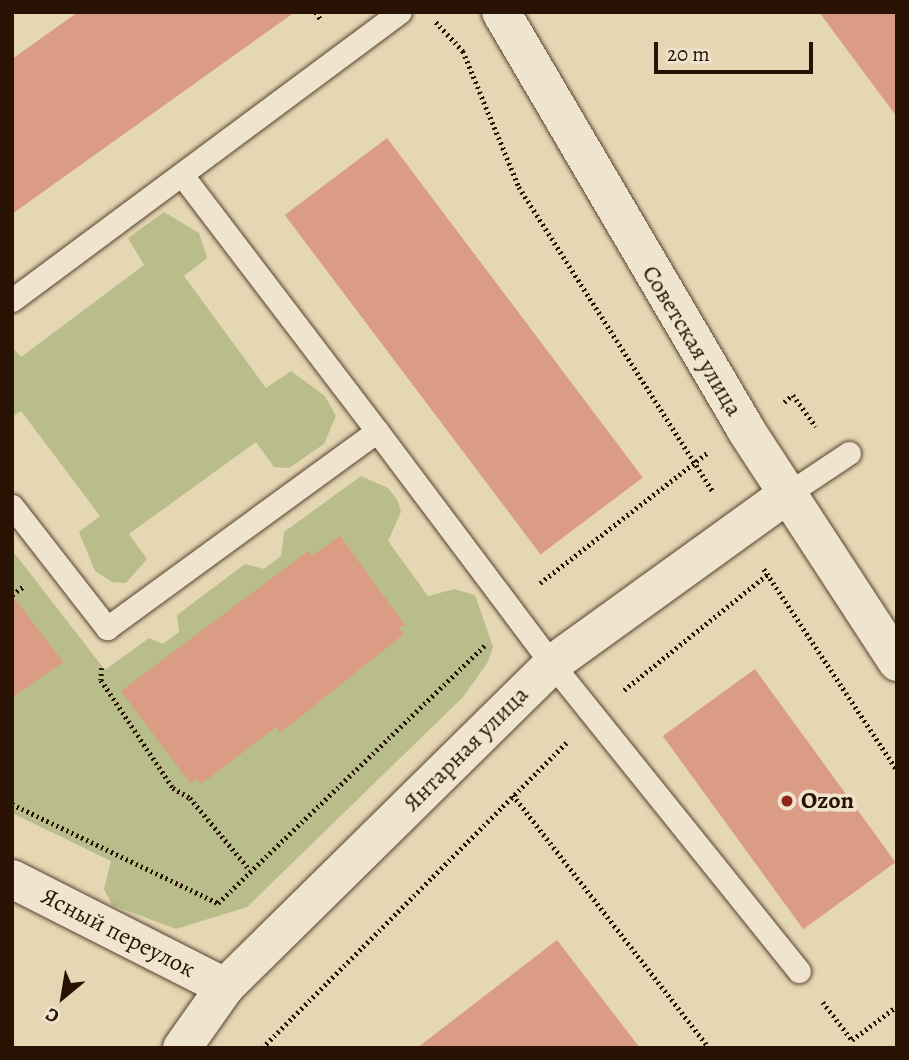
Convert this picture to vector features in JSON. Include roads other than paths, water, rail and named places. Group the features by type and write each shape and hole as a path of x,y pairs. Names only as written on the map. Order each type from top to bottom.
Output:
{"street":[{"name":"Советская улица","path":"501,12 746,430 897,662"},
{"name":"Янтарная улица","path":"183,1048 225,987 552,664 736,527 789,493"},
{"name":"Ясный переулок","path":"12,879 225,987"}],"lane":[{"path":"12,300 400,12"},
{"path":"182,175 552,664 799,971"},
{"path":"12,506 107,628 377,431"},
{"path":"789,493 844,456"}],"place":[{"name":"Ozon","path":"787,801"}]}
